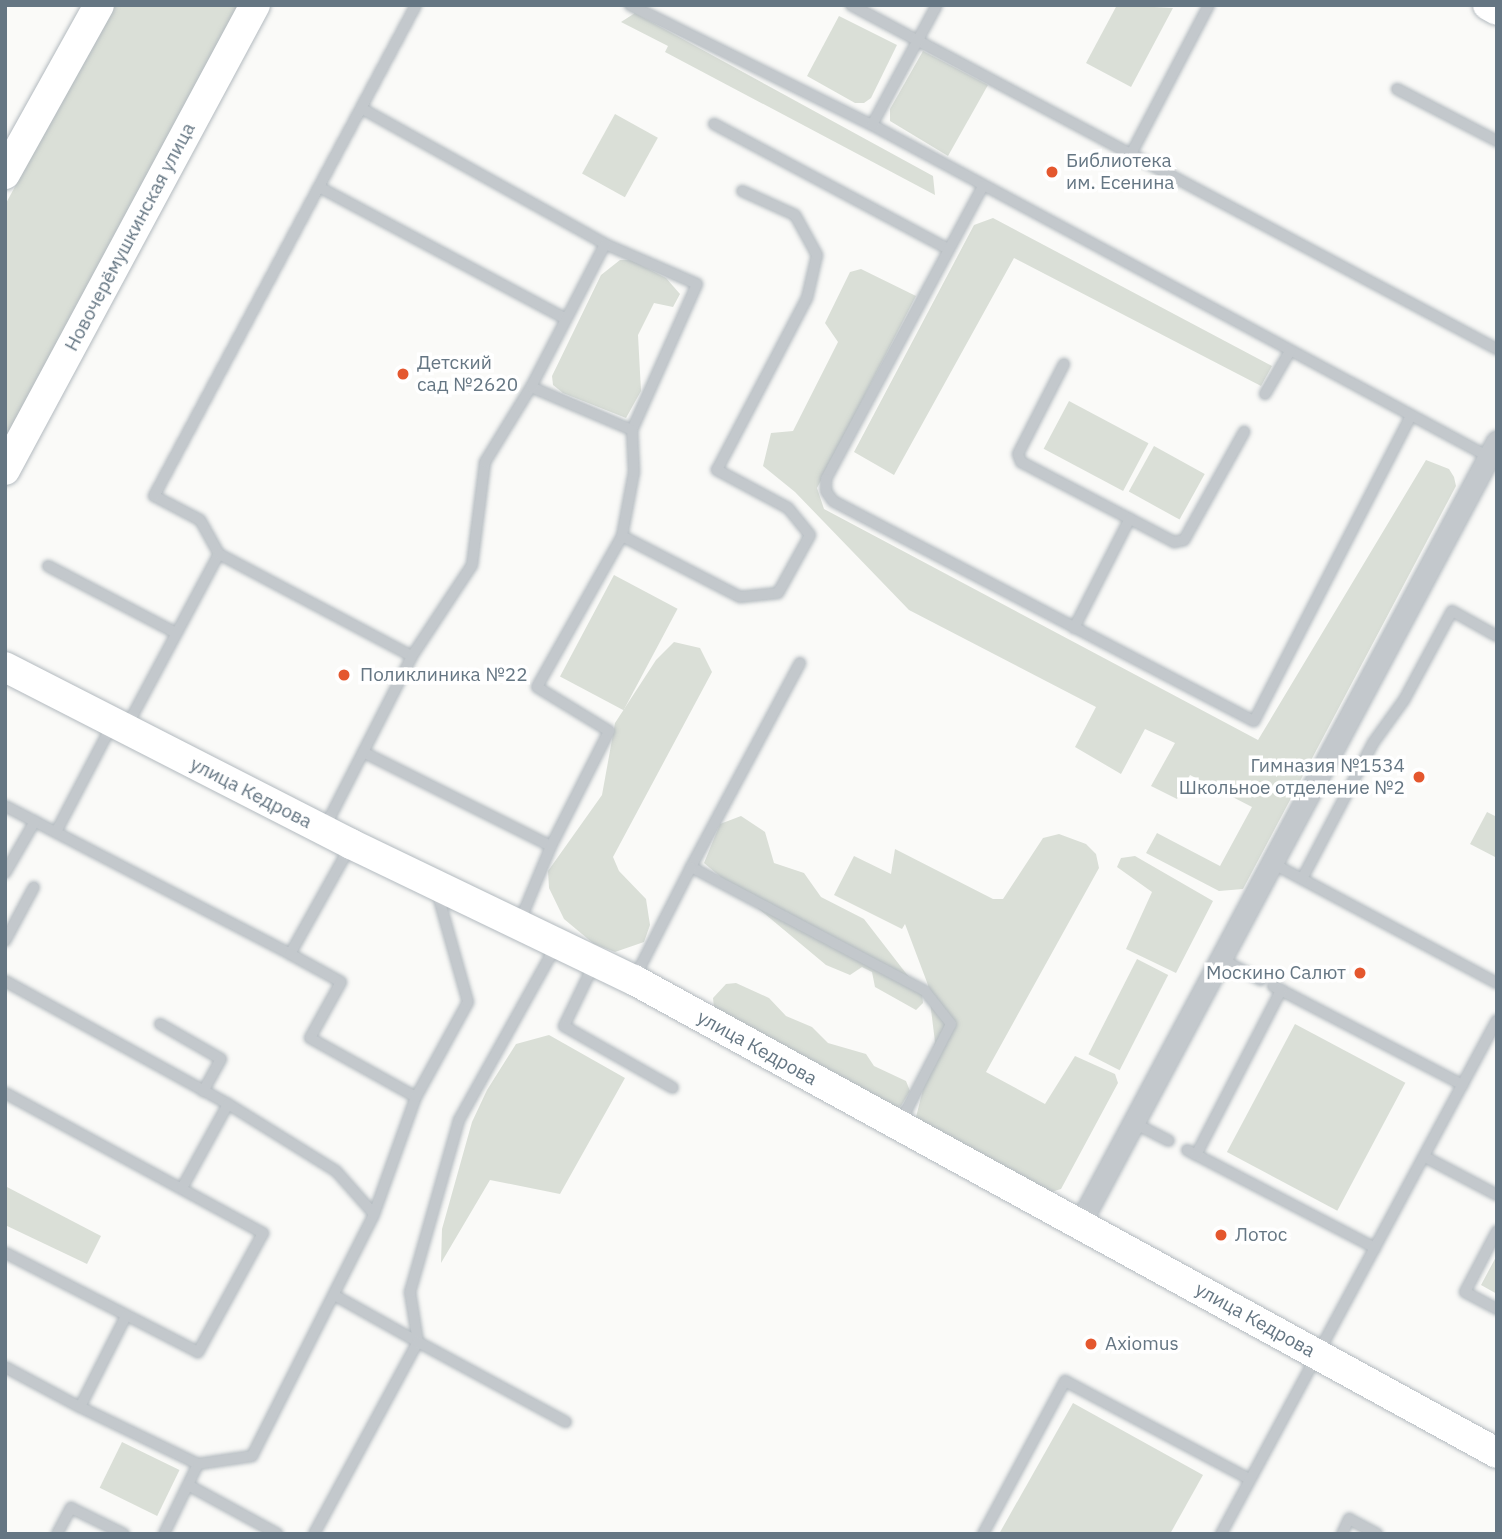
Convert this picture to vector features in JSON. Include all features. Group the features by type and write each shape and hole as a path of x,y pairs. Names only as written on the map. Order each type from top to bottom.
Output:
{"street":[{"path":"5,174 99,5"},
{"name":"Новочерёмушкинская улица","path":"5,470 255,5"},
{"path":"1488,5 1497,10"},
{"path":"1080,1223 1494,453"},
{"name":"улица Кедрова","path":"5,667 351,844 634,980 1497,1453"}],"lane":[{"path":"412,656 219,554 200,520 154,496 416,5"},
{"path":"630,5 872,125 1411,416 1494,453"},
{"path":"851,5 1497,349"},
{"path":"872,125 937,5"},
{"path":"1131,154 1209,5"},
{"path":"1397,89 1497,141"},
{"path":"361,108 605,244 697,284 632,430 634,472 622,536 537,687 610,731 551,846 519,924"},
{"path":"714,124 948,249"},
{"path":"983,186 826,479 826,491 832,501 1254,721 1411,416"},
{"path":"319,187 566,319"},
{"path":"622,536 740,597 778,593 810,535 788,508 717,470 807,298 817,254 795,215 742,191"},
{"path":"324,830 412,656 472,565 485,462 531,387 605,244"},
{"path":"1265,394 1290,351"},
{"path":"1064,363 1018,454 1021,462 1174,542 1184,540 1244,432"},
{"path":"531,387 632,430"},
{"path":"1074,628 1130,517"},
{"path":"56,832 176,633 219,554"},
{"path":"48,566 176,633"},
{"path":"1302,879 1373,743 1404,700 1451,611 1497,636"},
{"path":"634,980 800,663"},
{"path":"363,752 551,846"},
{"path":"5,806 341,982 310,1038 416,1097"},
{"path":"5,873 35,821"},
{"path":"290,954 351,844"},
{"path":"1272,863 1497,983"},
{"path":"691,867 925,991 951,1024 899,1125"},
{"path":"5,1367 198,1464 253,1456 374,1214 416,1097 468,1002 435,884"},
{"path":"5,941 34,887"},
{"path":"314,1534 418,1342 410,1292 459,1120 557,943"},
{"path":"1221,959 1261,979"},
{"path":"595,962 564,1026 673,1088"},
{"path":"5,981 228,1104 336,1171 374,1214"},
{"path":"1375,1248 1192,1152 1277,988 1463,1085"},
{"path":"1221,1534 1497,1020"},
{"path":"160,1024 221,1059 203,1090"},
{"path":"5,1093 263,1233 198,1352 5,1253"},
{"path":"182,1188 228,1104"},
{"path":"1134,1123 1169,1141"},
{"path":"1424,1157 1497,1195"},
{"path":"1497,1231 1465,1292 1497,1309"},
{"path":"334,1294 566,1422"},
{"path":"80,1407 126,1316"},
{"path":"984,1534 1065,1381 1249,1479"},
{"path":"163,1534 198,1464"},
{"path":"188,1485 278,1534"},
{"path":"57,1534 71,1508 124,1534"},
{"path":"1342,1534 1349,1519 1377,1534"}],"shaded area":[{"path":"114,5 243,5 5,448 5,205"},
{"path":"1117,5 1173,8 1131,87 1086,63"},
{"path":"635,13 933,176 935,195 665,52 668,46 621,22"},
{"path":"839,16 897,45 871,98 864,103 855,103 807,76"},
{"path":"923,51 988,85 948,156 890,121 890,109"},
{"path":"615,114 658,138 625,197 582,173"},
{"path":"993,218 1272,366 1261,386 1014,258 894,475 854,452 974,225"},
{"path":"620,260 631,260 666,278 680,294 673,307 654,303 638,335 641,391 626,418 563,393 553,385 552,376 601,275"},
{"path":"861,269 916,296 817,488 824,509 1258,740 1426,460 1449,469 1454,477 1456,486 1243,889 1219,891 1146,853 1157,833 1220,866 1252,807 1190,775 1177,799 1151,786 1175,743 1145,729 1121,774 1075,747 1096,707 909,610 795,492 763,466 771,433 793,431 838,342 825,323 850,272"},
{"path":"1069,401 1148,443 1123,491 1044,449"},
{"path":"1154,446 1205,474 1180,520 1129,491"},
{"path":"614,575 678,609 624,710 560,677"},
{"path":"674,642 700,648 712,672 613,857 619,871 646,899 650,925 644,942 615,952 594,944 564,919 549,888 548,871 602,795 615,723 656,660"},
{"path":"1487,812 1497,817 1497,858 1470,844"},
{"path":"741,816 765,832 774,863 804,873 821,897 864,919 922,994 923,1003 916,1010 875,987 872,972 862,967 850,975 826,965 704,863 720,824"},
{"path":"1059,834 1086,844 1096,854 1099,868 986,1072 1045,1104 1075,1056 1115,1074 1118,1083 1061,1189 1048,1193 915,1121 935,1042 928,985 905,924 902,929 834,895 854,856 891,874 895,849 993,899 1003,899 1043,838"},
{"path":"1135,856 1213,901 1176,973 1126,949 1152,892 1117,867 1121,858"},
{"path":"1137,959 1168,975 1120,1070 1088,1054"},
{"path":"736,983 769,998 786,1016 812,1027 828,1043 866,1054 874,1066 906,1081 910,1091 901,1106 889,1109 714,1008 713,998 726,984"},
{"path":"1295,1024 1405,1083 1337,1211 1227,1152"},
{"path":"549,1035 625,1078 560,1194 490,1180 441,1263 442,1229 472,1122 487,1090 516,1044"},
{"path":"7,1187 101,1236 87,1264 5,1225"},
{"path":"1497,1255 1497,1294 1481,1285"},
{"path":"1073,1403 1203,1475 1170,1534 999,1534"},
{"path":"122,1442 180,1470 157,1516 100,1488"}],"place":[{"name":"Библиотека им. Есенина","path":"1052,172"},
{"name":"Детский сад №2620","path":"403,374"},
{"name":"Поликлиника №22","path":"344,675"},
{"name":"Гимназия №1534 Школьное отделение №2","path":"1419,777"},
{"name":"Москино Салют","path":"1360,973"},
{"name":"Лотос","path":"1221,1235"},
{"name":"Axiomus","path":"1091,1344"}]}
